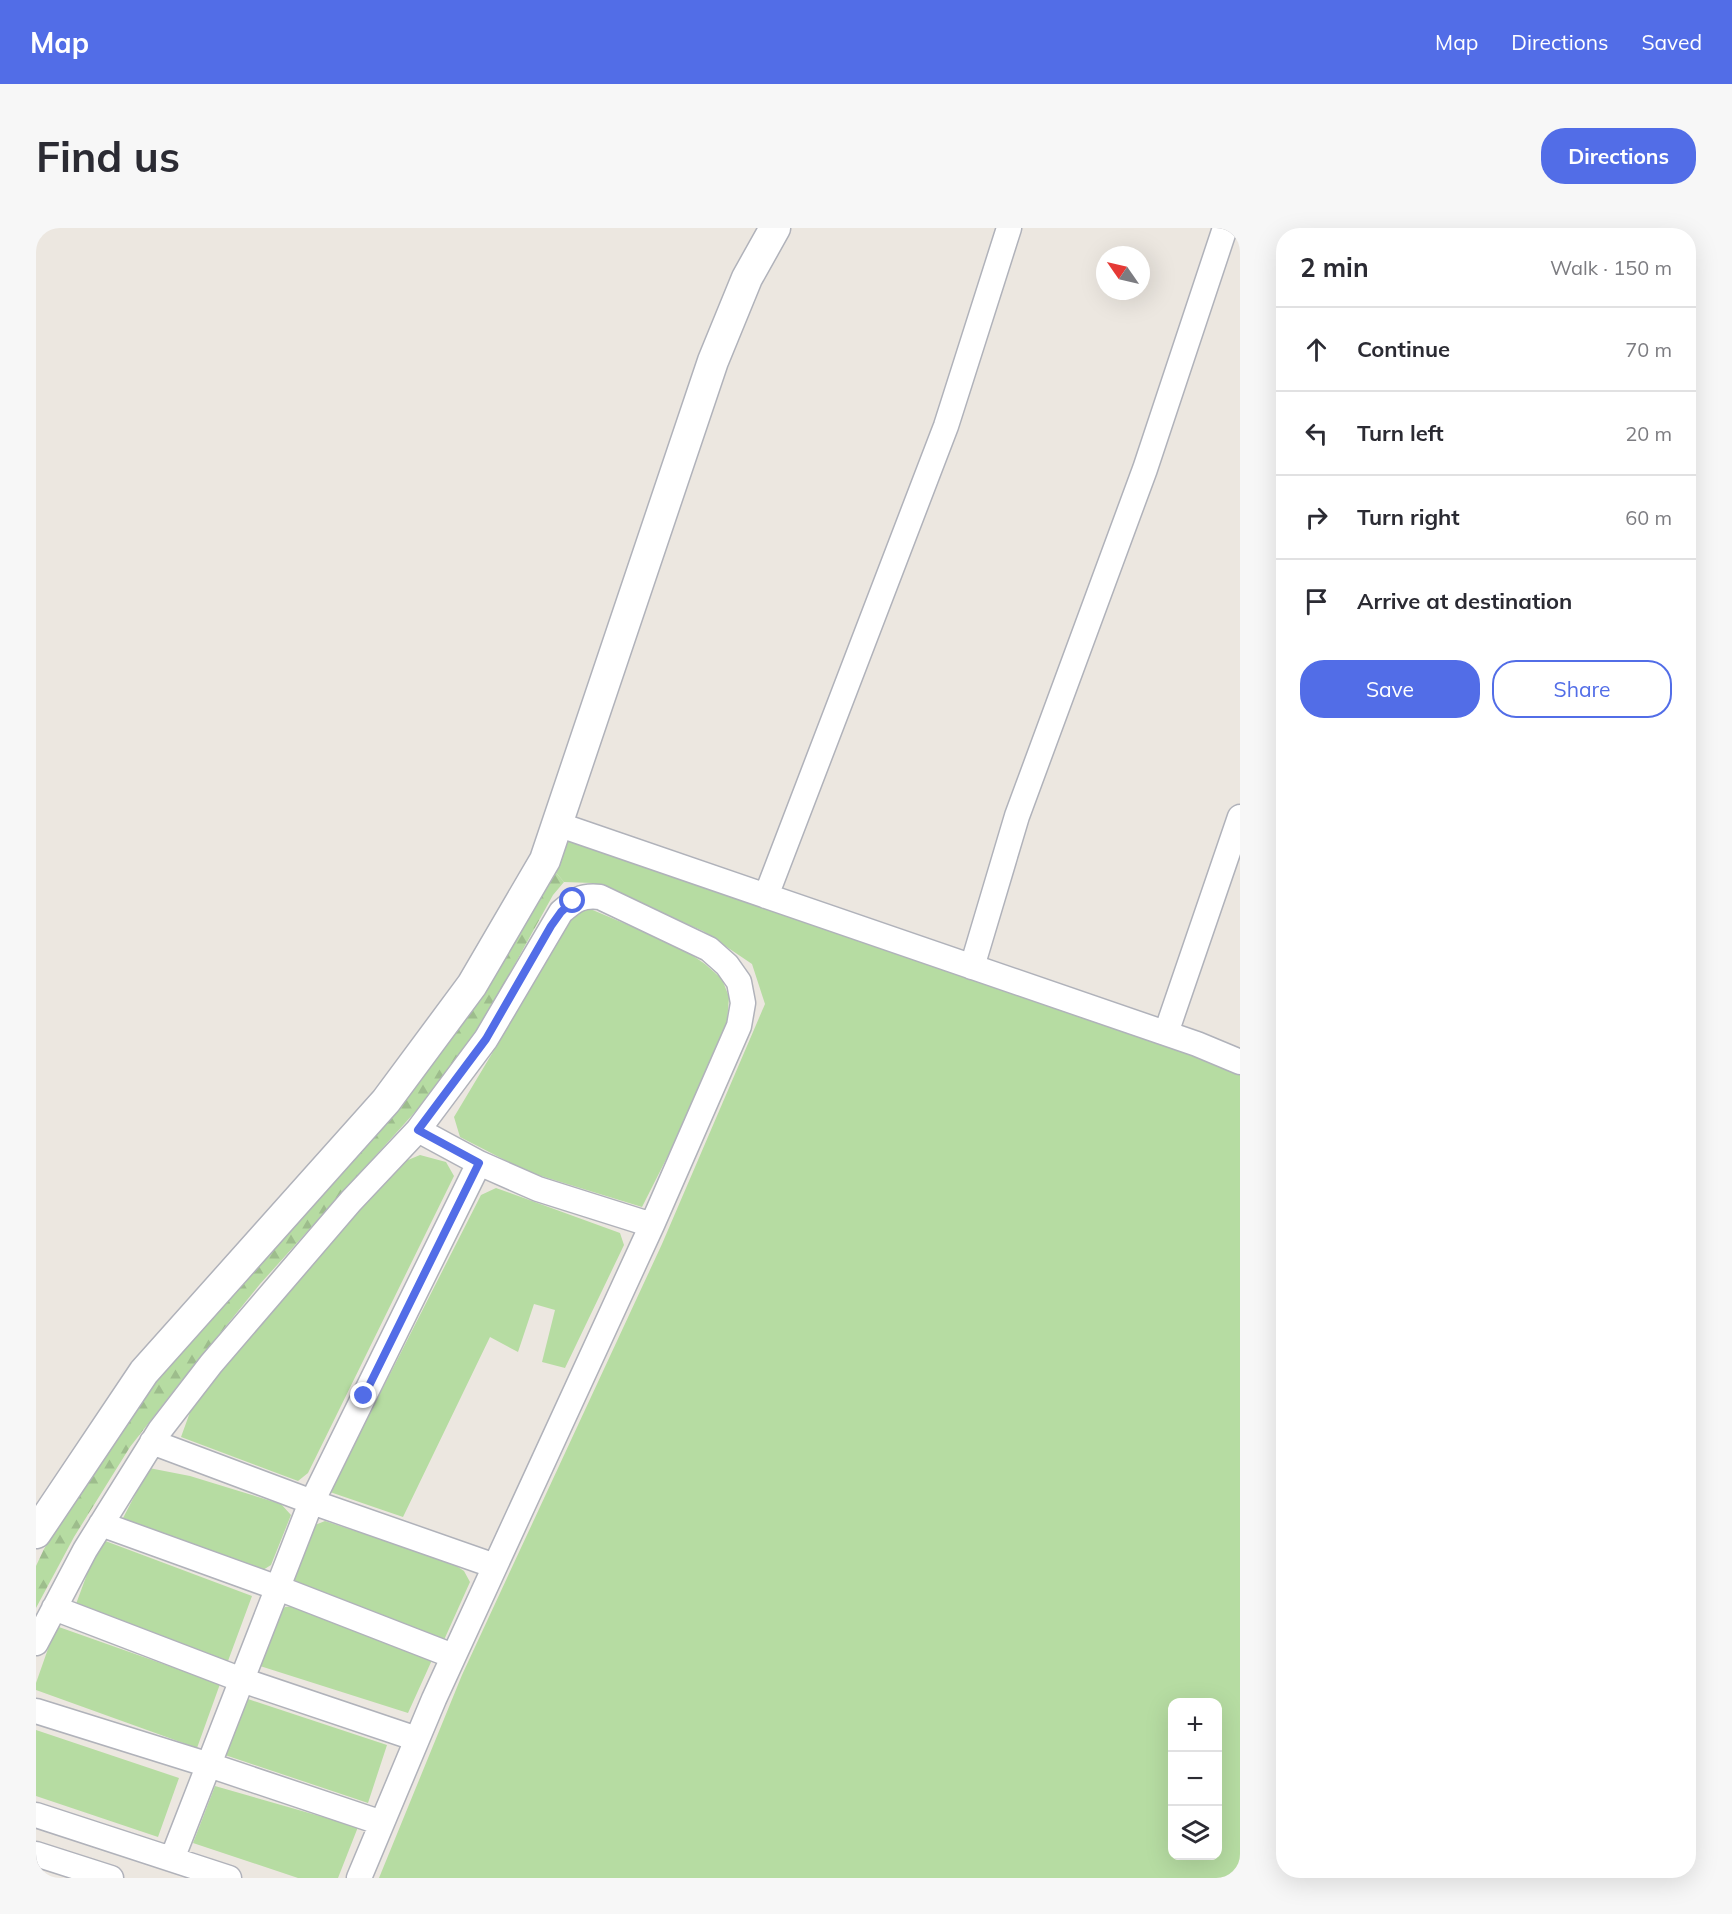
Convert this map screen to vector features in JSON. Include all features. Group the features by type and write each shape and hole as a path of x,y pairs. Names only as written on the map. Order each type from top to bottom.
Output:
{"street":[{"path":"36,1533 144,1372 387,1101 465,994 545,860 713,360 747,278 775,228"},
{"path":"766,896 946,426 1009,228"},
{"path":"972,967 1017,816 1145,469 1225,228"},
{"path":"1166,1033 1240,817"},
{"path":"557,824 1166,1033 1240,1062"},
{"path":"36,1643 101,1524 153,1442 210,1364 351,1201 418,1130 486,1039 561,912 573,901 587,896 600,897 709,949 727,965 739,982 743,1003 739,1026 652,1226 453,1656 359,1878"},
{"path":"418,1130 479,1163 538,1189 652,1226"},
{"path":"172,1860 312,1502 479,1163"},
{"path":"153,1442 312,1502 495,1566"},
{"path":"101,1524 278,1588 453,1656"},
{"path":"54,1608 242,1680 417,1740"},
{"path":"36,1711 382,1822"},
{"path":"36,1815 229,1878"},
{"path":"36,1854 111,1878"}],"green space":[{"path":"571,836 1240,1072 1240,1878 379,1878 462,1675 662,1244 765,1004 752,964 703,931 592,883 564,882 552,868 561,839"},
{"path":"552,868 564,882 553,895 478,1031 424,1102 260,1284 130,1447 74,1537 36,1608 36,1566 44,1549 79,1490 151,1379"},
{"path":"588,908 680,947 722,979 729,997 727,1023 688,1116 642,1207 528,1172 460,1137 454,1117 524,1000 554,943 572,915"},
{"path":"420,1155 446,1162 454,1176 308,1473 298,1481 181,1437 193,1404 396,1165"},
{"path":"496,1188 620,1233 624,1245 565,1368 542,1362 555,1310 534,1304 518,1352 490,1337 403,1517 330,1492 481,1195"},
{"path":"149,1468 190,1476 281,1504 291,1515 271,1565 263,1570 122,1520"},
{"path":"325,1521 452,1563 464,1571 470,1582 444,1640 290,1581 315,1525"},
{"path":"100,1539 252,1596 228,1661 76,1604"},
{"path":"295,1606 432,1660 408,1713 260,1666 279,1614 285,1607"},
{"path":"56,1626 220,1684 197,1748 36,1690 36,1683"},
{"path":"245,1698 387,1745 368,1803 225,1755"},
{"path":"36,1730 179,1778 158,1837 36,1796"},
{"path":"215,1786 358,1827 338,1878 298,1878 193,1843"}],"route":[{"path":"364,1396 479,1163 418,1130 486,1039 551,926 573,901"}]}
